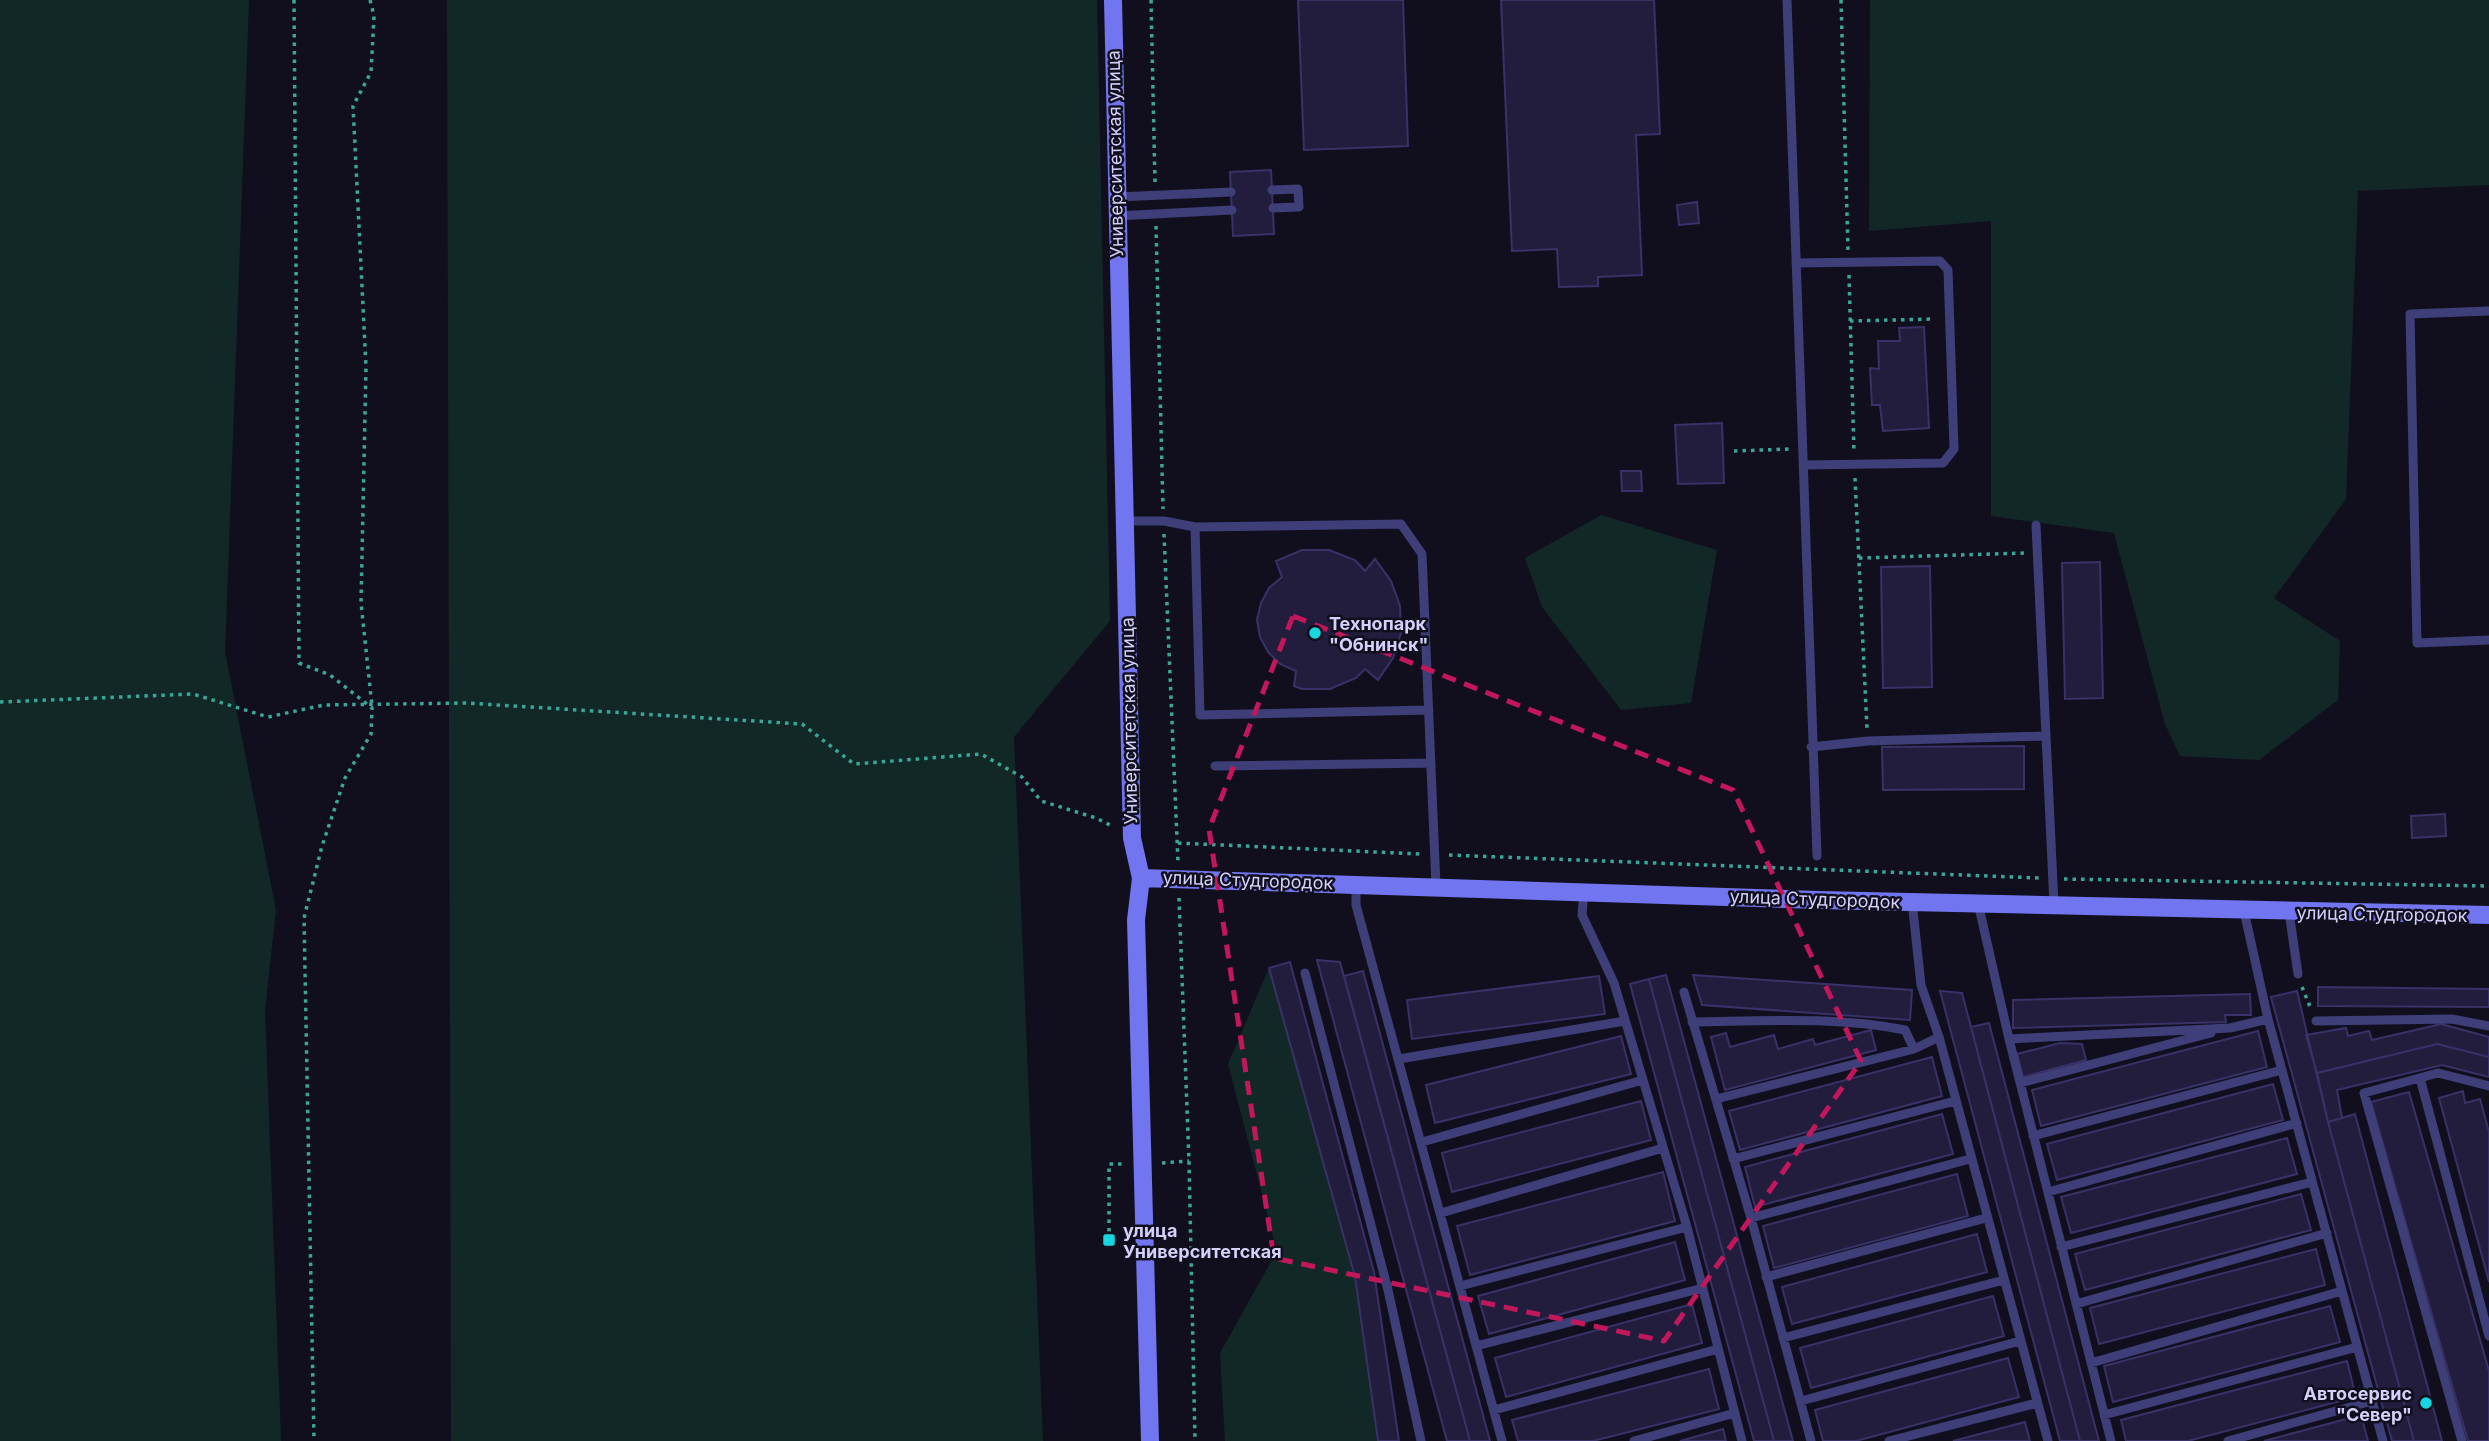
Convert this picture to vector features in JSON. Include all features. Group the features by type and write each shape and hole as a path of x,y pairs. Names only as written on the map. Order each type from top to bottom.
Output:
{"street":[{"name":"Университетская улица","path":"1113,0 1132,838 1141,878 1136,920 1150,1441"},
{"name":"улица Студгородок","path":"1141,878 2244,911 2489,915"}],"lane":[{"path":"1787,0 1811,747 1817,856"},
{"path":"1272,190 1298,188 1299,207 1273,208"},
{"path":"1116,197 1231,192"},
{"path":"1116,216 1232,210"},
{"path":"1796,263 1940,261 1948,270 1950,319 1954,449 1943,463 1803,465"},
{"path":"2489,311 2410,314 2417,643 2489,640"},
{"path":"1124,521 1164,521 1195,527 1401,524 1422,554 1436,886"},
{"path":"2036,525 2054,905"},
{"path":"1195,527 1200,715 1429,710"},
{"path":"1811,747 1868,741 2046,736"},
{"path":"1215,766 1431,763"},
{"path":"1356,884 1356,905 1502,1441"},
{"path":"1584,891 1582,915 1614,983 1687,1227 1742,1441"},
{"path":"1912,901 1921,985 1939,1037 2048,1441"},
{"path":"1978,903 2009,1039 2111,1441"},
{"path":"2244,911 2268,1019 2383,1441"},
{"path":"2289,912 2298,974"},
{"path":"1305,973 1388,1290 1421,1441"},
{"path":"1684,992 1751,1218 1811,1441"},
{"path":"2020,1083 2268,1019"},
{"path":"2316,1021 2452,1019 2489,1026"},
{"path":"1399,1059 1625,1021"},
{"path":"1692,1022 1814,1021 1878,1024 1905,1030 1914,1049"},
{"path":"2009,1039 2230,1028"},
{"path":"1716,1098 1914,1049 1939,1037"},
{"path":"2033,1136 2282,1070"},
{"path":"2462,1441 2364,1093 2438,1073 2488,1088"},
{"path":"2420,1078 2489,1336"},
{"path":"1422,1142 1643,1080"},
{"path":"1733,1159 1955,1101"},
{"path":"2048,1192 2297,1123"},
{"path":"1441,1213 1663,1148"},
{"path":"1751,1218 1970,1159"},
{"path":"2061,1247 2312,1182"},
{"path":"1766,1277 1986,1218"},
{"path":"1460,1286 1687,1227"},
{"path":"2076,1304 2327,1233"},
{"path":"1783,1338 2004,1280"},
{"path":"1476,1346 1703,1288"},
{"path":"2091,1363 2342,1291"},
{"path":"1801,1401 2020,1341"},
{"path":"2104,1415 2357,1347"},
{"path":"1494,1410 1718,1349"},
{"path":"2228,1441 2372,1401"},
{"path":"1889,1441 2038,1403"},
{"path":"1634,1441 1735,1413"}],"path":[{"path":"294,0 299,663 330,675 370,706"},
{"path":"314,1441 304,918 322,846 345,778 371,734 361,603 366,367 353,106 371,72 374,16 369,0"},
{"path":"1151,0 1156,192"},
{"path":"1841,0 1854,464 1868,741"},
{"path":"1156,219 1164,521 1189,1161 1195,1441"},
{"path":"1850,321 1950,319"},
{"path":"1859,558 2038,552"},
{"path":"0,702 193,695 268,718 324,705 466,703 802,724 853,764 981,754 1022,777 1041,801 1096,818 1132,838"},
{"path":"1178,843 1428,854"},
{"path":"1442,855 2053,879 2489,886"},
{"path":"2298,974 2316,1021"}],"highlighted area":[{"path":"1293,616 1733,790 1861,1061 1664,1341 1274,1258 1209,829"}],"green space":[{"path":"0,0 249,0 225,652 276,910 265,1010 281,1441 0,1441"},
{"path":"447,0 1097,0 1110,621 1014,737 1043,1441 451,1441"},
{"path":"1870,0 2489,0 2489,185 2358,191 2346,499 2274,598 2340,641 2338,700 2259,760 2180,756 2165,724 2114,533 1991,516 1991,221 1869,231"},
{"path":"1601,515 1717,550 1691,703 1621,710 1542,607 1525,558"},
{"path":"1269,968 1354,1277 1377,1441 1225,1441 1220,1353 1277,1251 1228,1064"}],"building":[{"path":"1298,0 1403,0 1408,146 1304,150"},
{"path":"1501,0 1654,0 1660,134 1636,135 1642,275 1598,277 1598,286 1559,287 1557,249 1512,251"},
{"path":"1271,170 1274,234 1233,236 1230,172"},
{"path":"1697,202 1699,223 1679,225 1677,205"},
{"path":"1924,327 1929,428 1883,431 1880,405 1872,405 1870,368 1879,369 1878,341 1900,341 1899,328"},
{"path":"1722,423 1724,483 1678,484 1675,425"},
{"path":"1621,471 1641,471 1642,491 1622,491"},
{"path":"1302,550 1329,550 1355,560 1365,571 1375,559 1391,581 1400,606 1401,633 1393,658 1378,680 1365,669 1356,678 1330,689 1302,689 1294,686 1296,671 1280,664 1268,652 1260,637 1257,620 1261,603 1269,588 1282,577 1276,561"},
{"path":"2100,562 2103,698 2065,699 2062,563"},
{"path":"1930,566 1932,687 1883,688 1881,567"},
{"path":"2024,746 2024,789 1883,790 1882,747"},
{"path":"2445,814 2446,836 2412,838 2411,816"},
{"path":"1317,960 1340,962 1470,1441 1447,1441"},
{"path":"1290,962 1374,1272 1399,1441 1378,1441 1355,1277 1269,968"},
{"path":"1363,971 1490,1441 1470,1441 1344,976"},
{"path":"1666,975 1793,1441 1774,1441 1649,979"},
{"path":"1693,975 1912,990 1910,1020 1702,1005"},
{"path":"1599,976 1605,1014 1412,1039 1407,1000"},
{"path":"1649,979 1774,1441 1754,1441 1630,984"},
{"path":"2318,987 2489,989 2489,1007 2318,1006"},
{"path":"1940,991 1962,993 2080,1441 2060,1441"},
{"path":"2297,991 2328,1122 2414,1441 2392,1441 2271,997"},
{"path":"2250,994 2251,1015 2225,1015 2226,1022 2013,1028 2013,1000"},
{"path":"1989,1023 2099,1441 2080,1441 1971,1027"},
{"path":"2441,1024 2489,1037 2489,1057 2437,1044 2317,1073 2306,1035 2346,1028 2348,1036 2369,1031 2372,1040"},
{"path":"1871,1030 1876,1050 1725,1090 1711,1037 1726,1033 1730,1047 1774,1035 1778,1049 1813,1039 1815,1045"},
{"path":"2258,1031 2267,1067 2041,1126 2032,1090"},
{"path":"1621,1036 1631,1074 1435,1123 1426,1085"},
{"path":"2060,1043 2082,1044 2086,1060 2023,1077 2017,1054"},
{"path":"2437,1044 2489,1057 2489,1077 2442,1065 2337,1090 2342,1118 2328,1122 2317,1073"},
{"path":"1932,1057 1942,1096 1740,1150 1729,1111"},
{"path":"2273,1084 2283,1120 2057,1180 2047,1144"},
{"path":"2463,1091 2465,1103 2480,1099 2489,1132 2489,1282 2439,1098"},
{"path":"2409,1092 2489,1371 2489,1441 2468,1441 2371,1102"},
{"path":"1641,1101 1651,1140 1452,1192 1442,1153"},
{"path":"1942,1114 1953,1154 1755,1207 1745,1167"},
{"path":"2355,1114 2442,1441 2414,1441 2328,1122"},
{"path":"2287,1138 2297,1174 2071,1233 2061,1197"},
{"path":"1663,1172 1675,1221 1470,1275 1457,1226"},
{"path":"1957,1174 1968,1216 1774,1268 1763,1226"},
{"path":"2301,1194 2311,1230 2085,1290 2075,1254"},
{"path":"1977,1234 1987,1272 1792,1324 1782,1287"},
{"path":"1675,1242 1685,1280 1489,1334 1478,1296"},
{"path":"2316,1249 2325,1285 2099,1344 2090,1308"},
{"path":"1993,1296 2004,1336 1811,1388 1800,1348"},
{"path":"1692,1304 1702,1343 1506,1397 1495,1358"},
{"path":"2330,1306 2340,1342 2113,1402 2104,1366"},
{"path":"2008,1358 2019,1397 1856,1441 1823,1441 1815,1410"},
{"path":"2347,1361 2356,1397 2188,1441 2126,1441 2121,1420"},
{"path":"1709,1369 1719,1409 1593,1441 1518,1441 1512,1420"},
{"path":"2361,1415 2368,1441 2264,1441"},
{"path":"2025,1422 2030,1441 1953,1441"},
{"path":"1723,1429 1726,1441 1680,1441"}],"place":[{"name":"Технопарк \"Обнинск\"","path":"1315,633"},
{"name":"улица Университетская","path":"1109,1240"},
{"name":"Автосервис \"Север\"","path":"2426,1403"}]}
